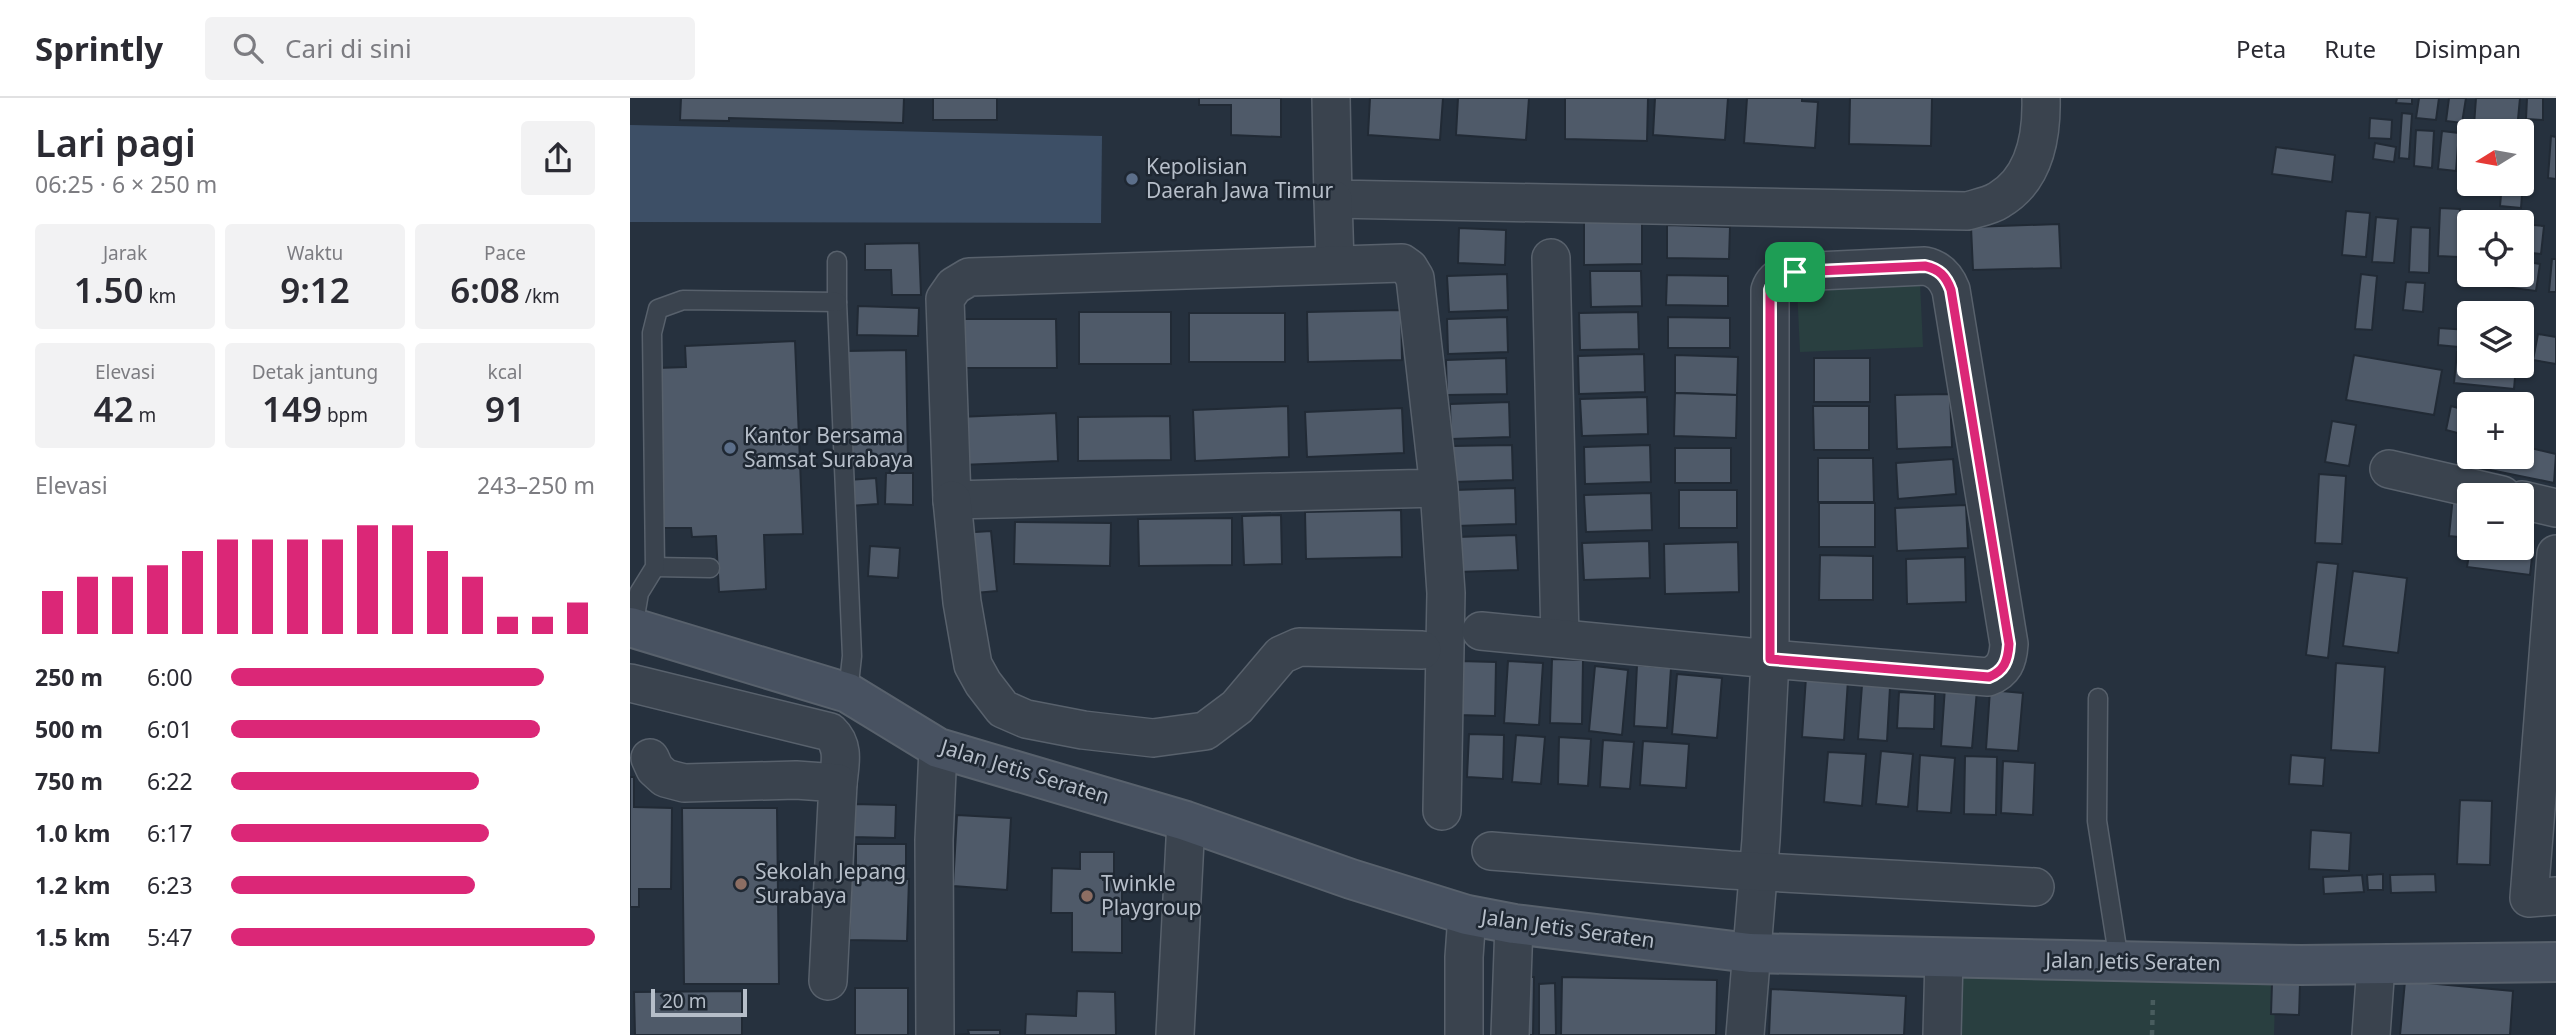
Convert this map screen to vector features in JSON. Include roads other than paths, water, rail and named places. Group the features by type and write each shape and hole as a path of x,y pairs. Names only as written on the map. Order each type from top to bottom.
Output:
{"street":[{"path":"1331,98 1335,264"},
{"path":"1333,199 1967,211 1998,201 2015,187 2030,167 2038,144 2041,98"},
{"path":"1551,258 1560,638"},
{"path":"1433,652 1299,647 1280,655 1237,708 1205,731 1153,738 1083,730 1026,719 1003,709 973,664 962,602 952,500 945,299 954,286 968,277 1335,264 1402,263 1409,268 1415,278 1439,488 1447,615 1433,652 1442,811"},
{"path":"1481,631 1770,659 1989,677 1997,674 2007,660 2009,644 1951,290 1947,279 1931,267 1795,272 1781,276 1772,284 1770,290 1770,659 1745,1035"},
{"path":"2389,469 2457,485"},
{"path":"952,500 1439,488"},
{"path":"2534,503 2556,508"},
{"path":"2556,554 2529,898 2556,896"},
{"name":"Jalan Jetis Seraten","path":"631,628 848,693 938,748 1186,821 1351,879 1467,915 1514,924 1750,953 2376,965 2556,962"},
{"path":"630,683 830,732 838,740 841,755 828,981"},
{"path":"935,1035 934,840 938,748"},
{"path":"650,758 655,769 665,778 684,783 796,780 838,783"},
{"path":"1175,1035 1186,821"},
{"path":"1490,851 2035,887"},
{"path":"1464,1035 1467,915"},
{"path":"1510,1035 1514,924"},
{"path":"1942,1019 1944,958"},
{"path":"2371,1035 2376,965"}],"lane":[{"path":"837,261 852,656 848,693"},
{"path":"631,628 639,593 655,567 652,333 658,309 682,300 837,302"},
{"path":"655,567 710,568"},
{"path":"2098,698 2097,809 2106,887 2119,961"}],"water":[{"path":"630,125 1102,136 1101,223 630,222"}],"place":[{"name":"Kepolisian Daerah Jawa Timur","path":"1132,179"},
{"name":"Kantor Bersama Samsat Surabaya","path":"730,448"},
{"name":"Sekolah Jepang Surabaya","path":"741,884"},
{"name":"Twinkle Playgroup","path":"1087,896"}]}
